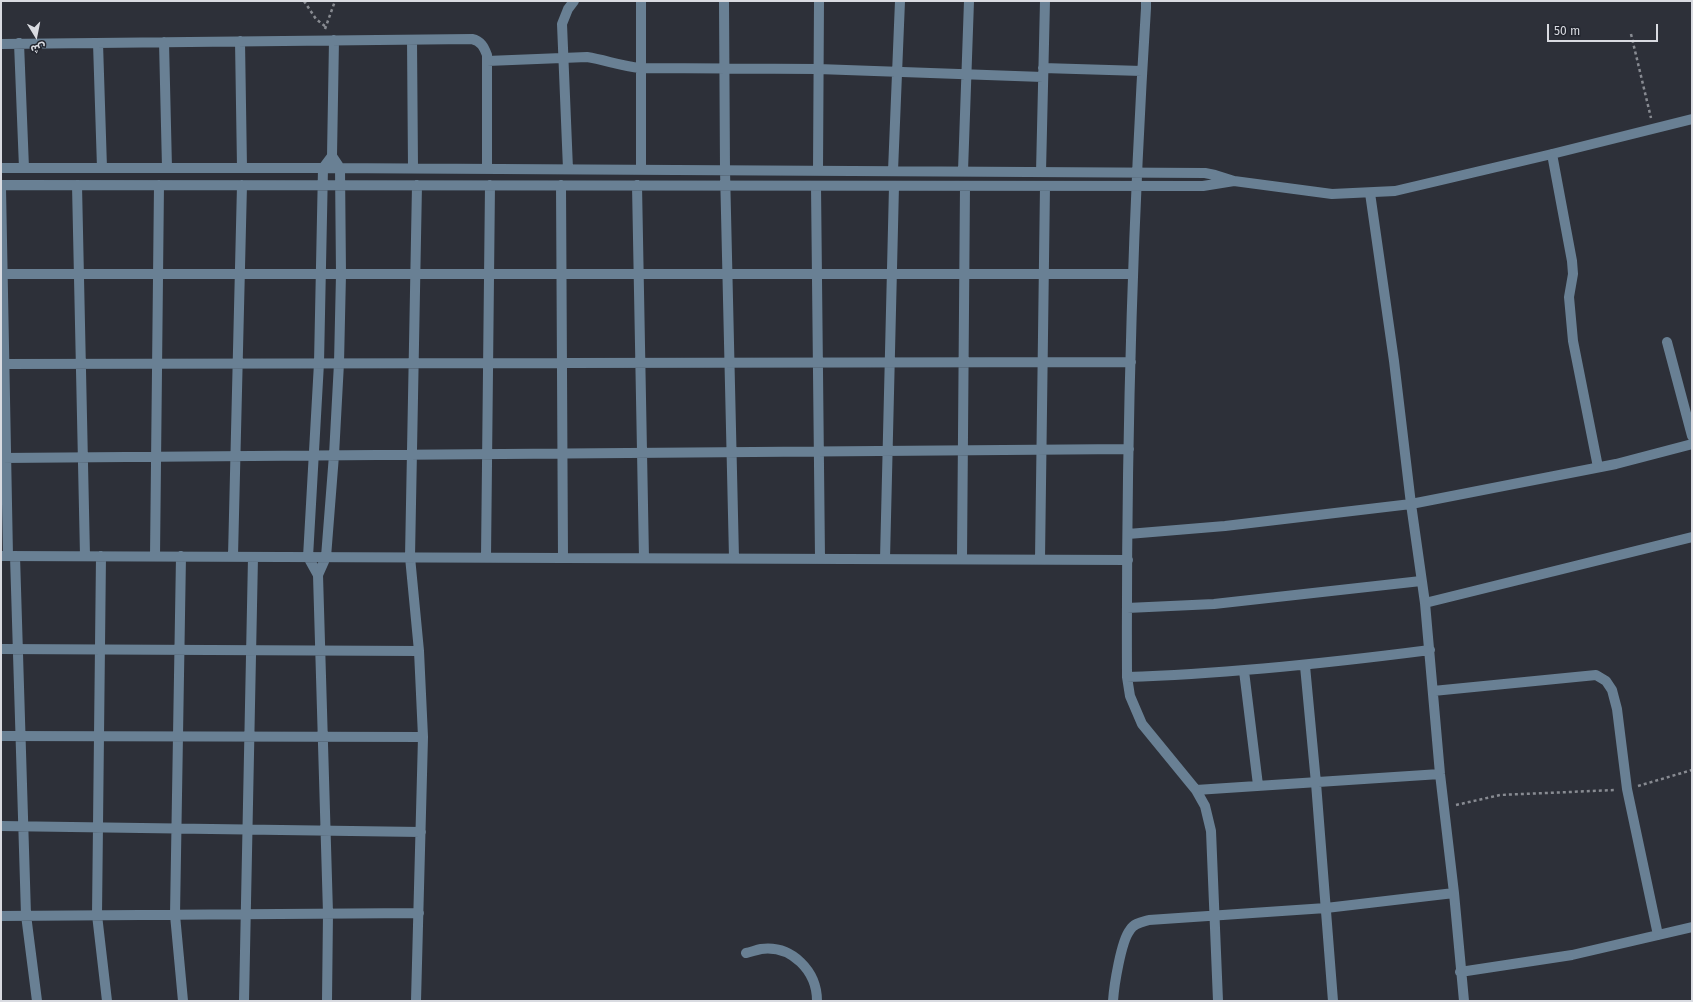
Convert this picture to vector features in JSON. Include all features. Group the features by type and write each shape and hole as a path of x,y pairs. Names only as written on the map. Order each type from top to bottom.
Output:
{"street":[{"path":"568,169 562,58 562,24 568,9 574,1"},
{"path":"640,1 641,169"},
{"path":"724,1 725,170 734,558"},
{"path":"818,170 819,1"},
{"path":"893,171 900,1"},
{"path":"963,171 969,1"},
{"path":"1041,172 1044,1"},
{"path":"1146,1 1132,274 1127,677 1130,696 1142,724 1196,790 1208,815 1211,831 1218,1001"},
{"path":"1,44 321,40 476,40 485,49 487,61 487,168"},
{"path":"328,1001 328,913 318,575 326,557 339,363 341,274 340,168 332,156 334,40"},
{"path":"412,40 413,168"},
{"path":"240,41 242,168"},
{"path":"164,42 167,168"},
{"path":"18,43 24,168"},
{"path":"98,43 102,168"},
{"path":"487,61 587,57 604,59 622,66 640,68 818,69 966,75 1043,72 1142,71"},
{"path":"1,168 487,168 1205,173 1215,174 1234,181 1332,194 1370,193 1395,191 1692,119"},
{"path":"1552,154 1572,261 1573,274 1569,297 1573,341 1598,467"},
{"path":"318,575 308,557 315,455 319,363 323,168 332,156"},
{"path":"1,185 1203,186 1234,181"},
{"path":"77,185 85,556"},
{"path":"155,556 158,185"},
{"path":"233,556 242,185"},
{"path":"416,1001 423,737 419,651 410,557 417,185"},
{"path":"486,557 490,185"},
{"path":"561,185 563,558"},
{"path":"637,185 644,558"},
{"path":"816,186 820,558"},
{"path":"885,559 894,186"},
{"path":"962,559 965,186"},
{"path":"1040,559 1045,186"},
{"path":"1,188 4,458 8,556 18,650 26,915 38,1001"},
{"path":"1370,193 1394,361 1411,504 1425,603 1440,774 1454,893 1460,972 1464,1001"},
{"path":"2,274 1132,274"},
{"path":"1667,342 1692,436"},
{"path":"3,364 1131,362"},
{"path":"1128,534 1225,526 1411,504 1598,467 1692,444"},
{"path":"4,458 1129,449"},
{"path":"1425,603 1692,537"},
{"path":"8,556 1128,560"},
{"path":"101,556 97,915 107,1001"},
{"path":"181,556 175,914 183,1001"},
{"path":"244,1001 247,914 253,556"},
{"path":"1127,608 1214,604 1422,580"},
{"path":"1,649 419,651"},
{"path":"1127,677 1196,675 1305,666 1430,650"},
{"path":"1305,666 1316,783 1333,1001"},
{"path":"1244,671 1258,785"},
{"path":"1433,691 1596,675 1606,681 1612,690 1617,709 1627,789 1658,935"},
{"path":"1,736 423,737"},
{"path":"1196,790 1440,774"},
{"path":"1,826 421,832"},
{"path":"1113,1001 1123,947 1129,930 1136,924 1149,920 1326,908 1454,893"},
{"path":"1,916 419,913"},
{"path":"1460,972 1572,955 1692,927"},
{"path":"746,953 761,949 776,949 791,954 803,964 812,976 817,991 816,1001"}],"path":[{"path":"304,1 316,19 326,27"},
{"path":"321,40 335,1"},
{"path":"1631,34 1653,128"},
{"path":"1445,808 1500,795 1627,789 1692,770"}]}
